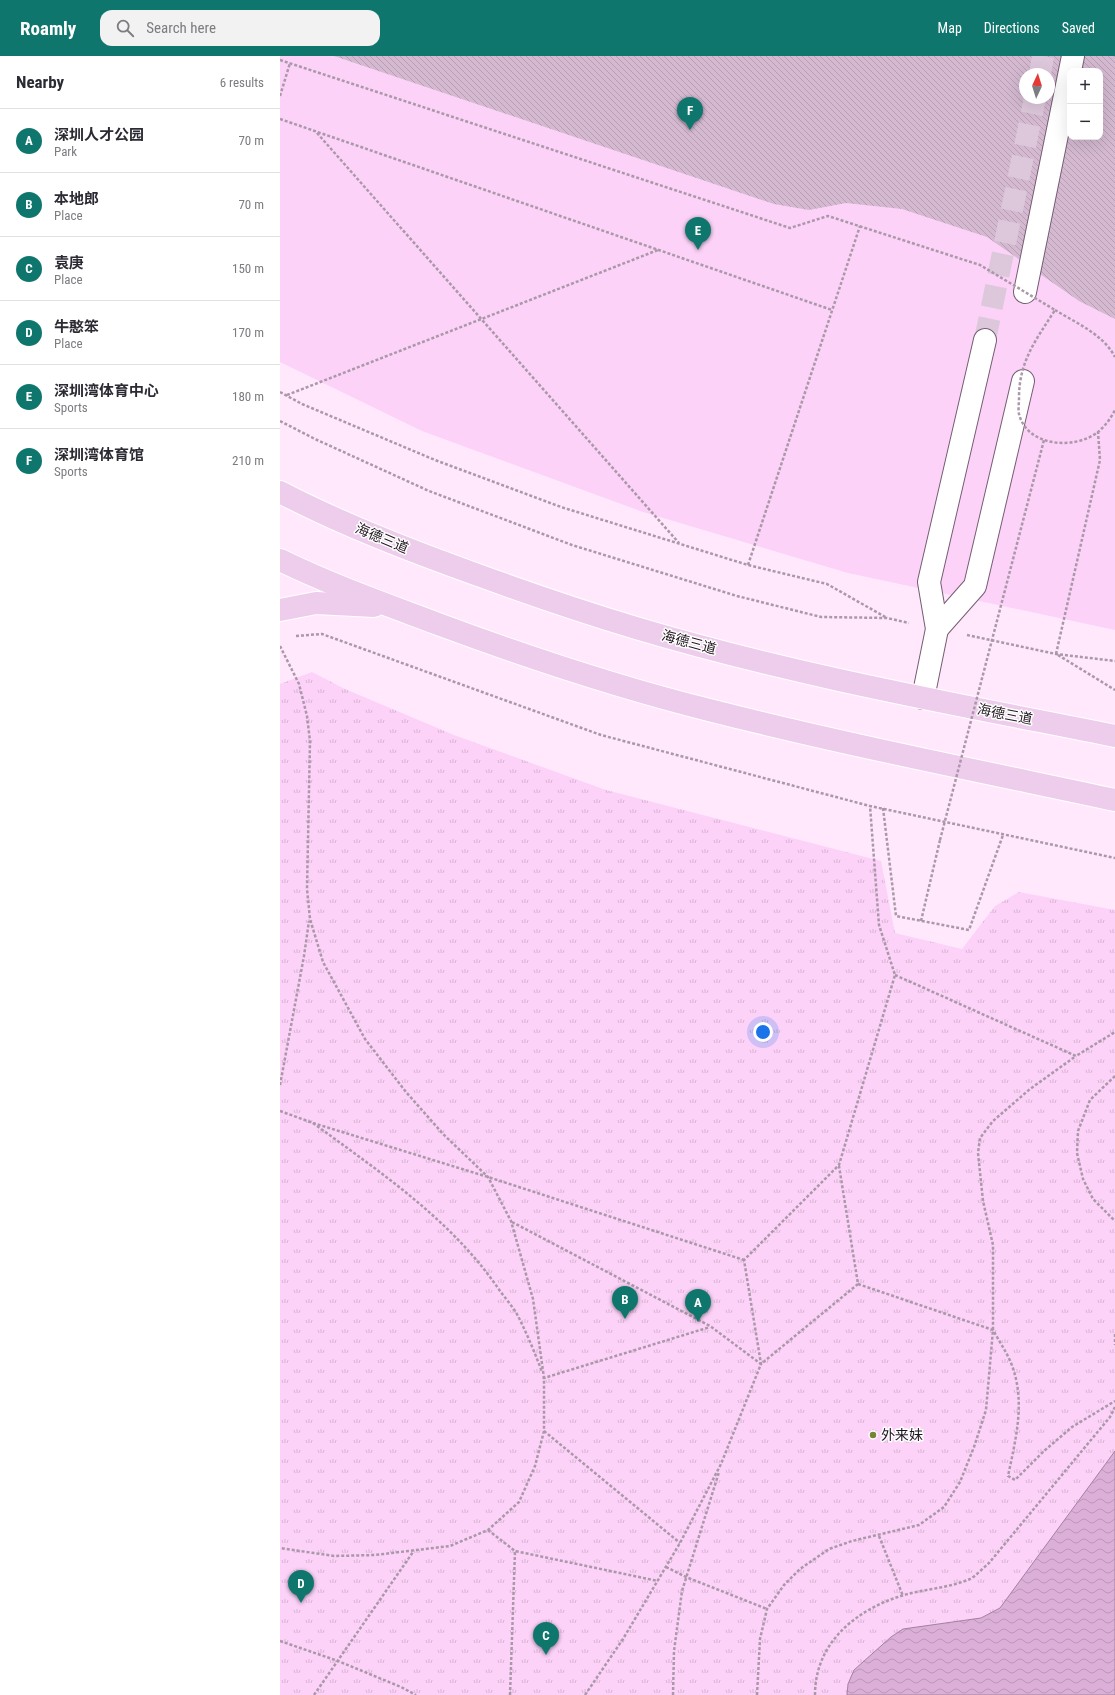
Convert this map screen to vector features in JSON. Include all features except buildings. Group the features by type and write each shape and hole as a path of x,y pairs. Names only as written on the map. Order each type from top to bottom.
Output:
{"main road":[{"name":"海德三道","path":"280,492 313,508 420,554 517,590 629,626 768,663 923,698 1115,736"},
{"path":"280,560 300,570 395,608 497,646 592,677 708,710 842,742 1115,800"},
{"path":"280,610 316,603 353,604 395,608"}],"street":[{"path":"1025,292 1073,56"},
{"path":"923,698 937,629 929,582 984,340"},
{"path":"937,629 975,586 1023,381"}],"path":[{"path":"280,60 790,228 828,216 980,265 1097,336 1111,349 1115,357"},
{"path":"280,96 290,63"},
{"path":"280,119 832,310"},
{"path":"317,132 679,544"},
{"path":"748,565 860,226"},
{"path":"286,396 659,250"},
{"path":"1055,310 1028,353 1019,382 1020,414 1027,430 1044,440 1063,443 1081,440 1098,432 1111,418 1115,410"},
{"path":"280,392 286,396 435,460 560,507 748,565 827,584 887,618"},
{"path":"280,421 315,439 429,491 572,545 738,596 821,617 887,618 1056,654 1115,661"},
{"path":"1056,654 1100,460 1098,432"},
{"path":"921,921 940,840 1044,440"},
{"path":"294,636 322,634 601,736 870,806 1115,858"},
{"path":"280,646 299,684 307,716 310,741 307,889 310,919 323,962 365,1039 406,1092 443,1134 488,1177 512,1222 534,1299 544,1378 544,1431 535,1466 519,1502 488,1530 450,1546 375,1555 334,1556 280,1548"},
{"path":"1056,654 1115,690"},
{"path":"858,1284 839,1165 895,975 879,924 870,806"},
{"path":"883,808 896,916 969,930 1004,835"},
{"path":"280,1085 310,919"},
{"path":"895,975 1076,1056"},
{"path":"757,1695 760,1639 767,1608 784,1585 800,1569 829,1549 852,1541 879,1536 919,1525 944,1507 960,1482 974,1447 986,1410 993,1330 993,1244 983,1201 978,1153 980,1138 993,1121 1025,1094 1076,1056 1115,1032"},
{"path":"1115,1076 1090,1100 1078,1131 1077,1153 1082,1179 1093,1199 1115,1221"},
{"path":"280,1111 313,1123 488,1177 744,1260"},
{"path":"313,1123 412,1197 449,1229 480,1263 517,1315 533,1349 544,1378"},
{"path":"744,1260 839,1165"},
{"path":"512,1222 710,1326 761,1364"},
{"path":"744,1260 761,1364"},
{"path":"858,1284 993,1330 1011,1363 1020,1398 1017,1430 1008,1476 1015,1480 1044,1451 1072,1427 1115,1401"},
{"path":"673,1695 674,1651 682,1591 721,1464 761,1364 858,1284"},
{"path":"544,1378 710,1326"},
{"path":"1115,1334 1115,1346"},
{"path":"815,1695 820,1663 832,1640 850,1623 875,1607 903,1596 971,1579 989,1564 1110,1417 1115,1406"},
{"path":"544,1431 680,1543"},
{"path":"585,1695 623,1639 658,1581 680,1543 721,1464"},
{"path":"488,1530 515,1551 658,1581"},
{"path":"879,1536 903,1596"},
{"path":"314,1695 413,1551"},
{"path":"510,1695 515,1551"},
{"path":"666,1567 686,1577 767,1608"},
{"path":"280,1641 338,1661 401,1687 416,1695"}],"green space":[{"path":"280,56 1115,56 1115,630 848,573 643,512 422,431 280,362"},
{"path":"312,672 345,689 454,735 606,790 881,861 895,933 962,949 995,906 1019,892 1115,910 1115,1695 280,1695 280,684"}],"water":[{"path":"1115,1451 1115,1695 847,1695 848,1684 854,1670 891,1637 903,1629 981,1618 1000,1608"}],"tunnel":[{"path":"1041,68 1043,56"},
{"path":"985,340 1034,104"}],"place":[{"name":"深圳湾体育馆","path":"690,130"},
{"name":"深圳湾体育中心","path":"698,250"},
{"name":"本地郎","path":"625,1319"},
{"name":"深圳人才公园","path":"698,1322"},
{"name":"外来妹","path":"873,1435"},
{"name":"牛憨笨","path":"301,1603"},
{"name":"袁庚","path":"546,1655"}]}
